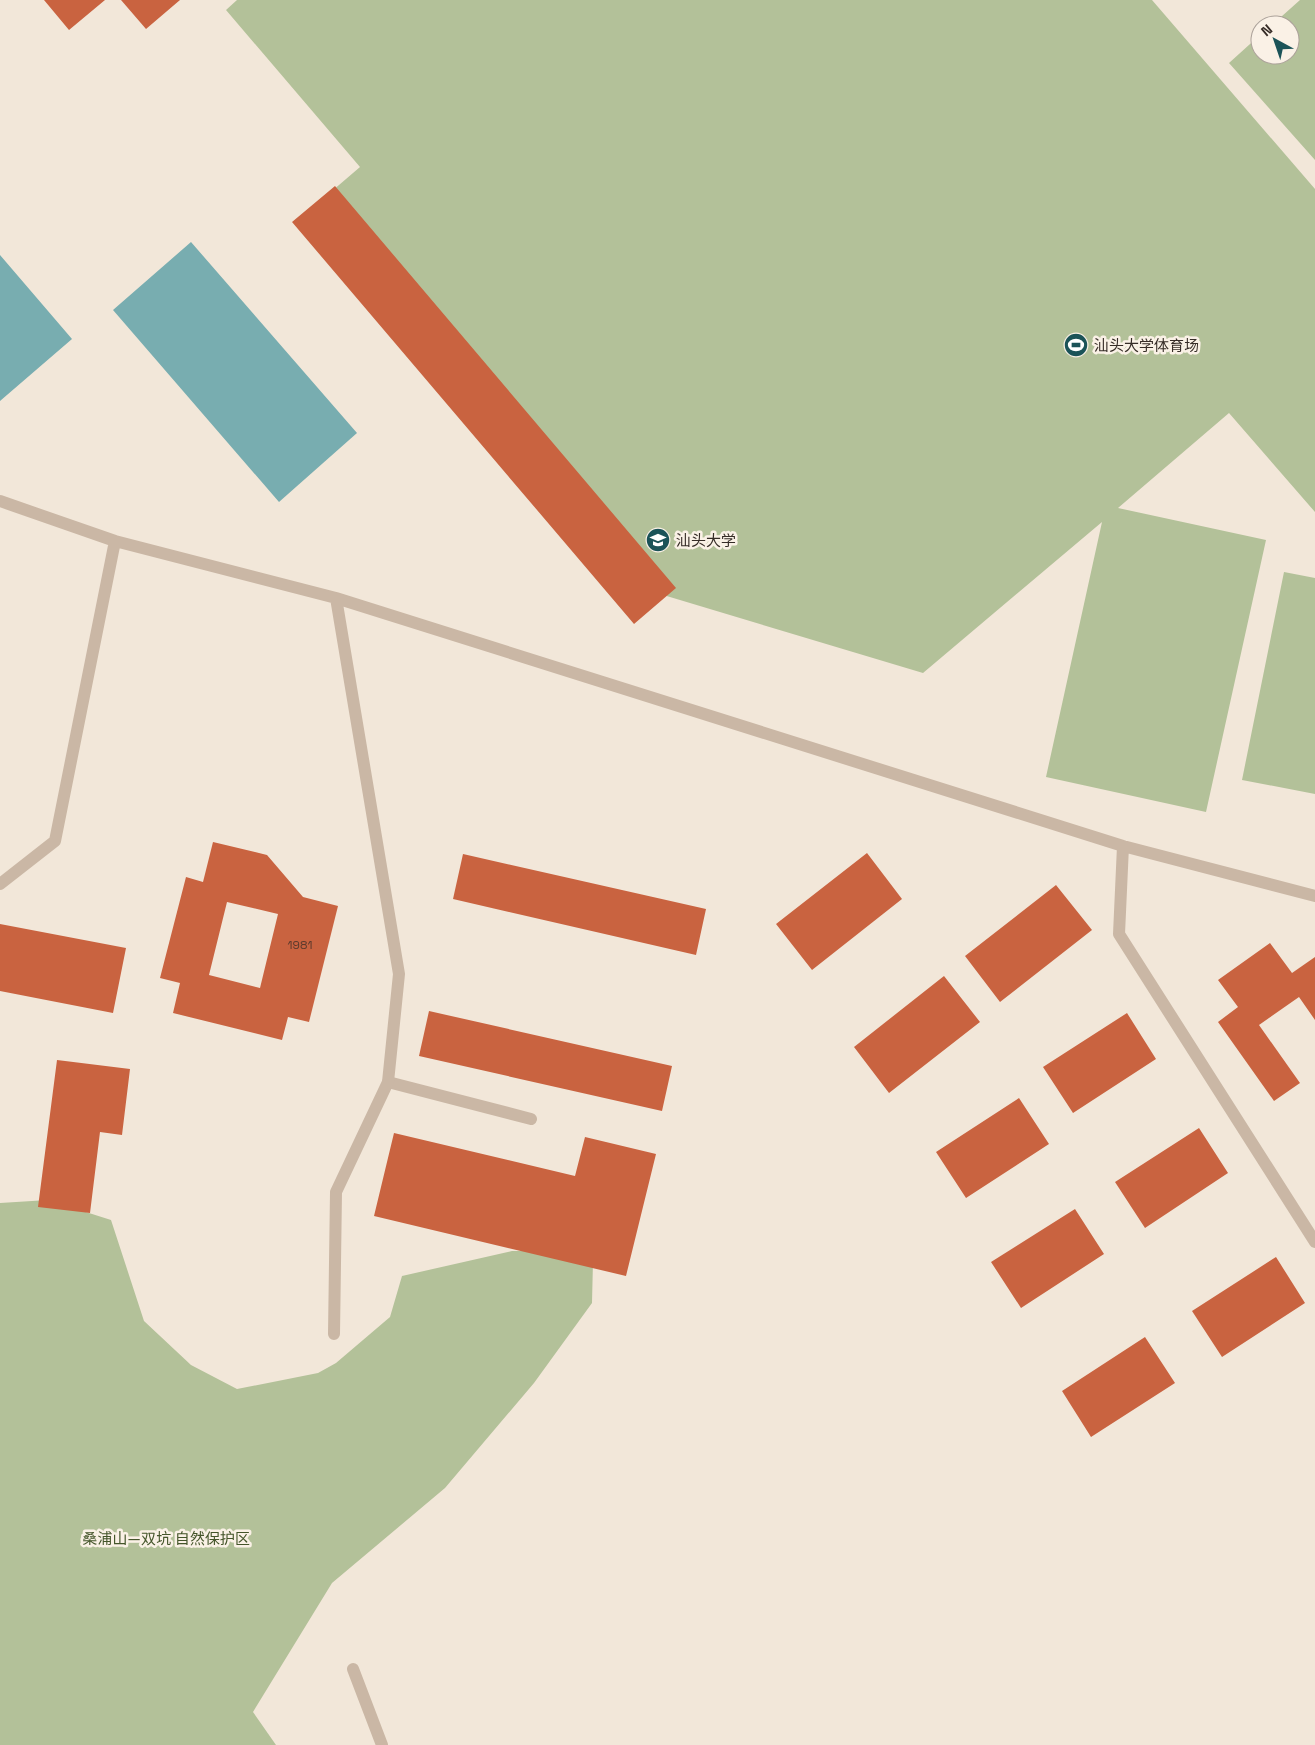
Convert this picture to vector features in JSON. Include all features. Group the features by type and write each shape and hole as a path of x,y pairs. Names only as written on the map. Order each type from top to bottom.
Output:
{"street":[{"path":"0,501 115,541 336,598 1123,846 1315,896"},
{"path":"0,884 55,841 115,541"},
{"path":"334,1334 336,1192 388,1082 399,974 336,598"},
{"path":"1123,846 1119,934 1315,1242"},
{"path":"388,1082 530,1119"},
{"path":"353,1669 382,1745"}],"green space":[{"path":"237,0 1152,0 1315,189 1315,512 1229,413 1118,508 1266,540 1206,812 1046,777 1102,522 923,673 650,591 318,203 360,167 226,10"},
{"path":"1300,0 1315,0 1315,160 1229,63 1250,44 1250,65 1300,65 1300,15 1283,15"},
{"path":"1284,572 1315,578 1315,794 1242,780"},
{"name":"桑浦山—双坑 自然保护区","path":"48,1200 111,1220 144,1321 191,1365 237,1389 318,1373 336,1363 390,1317 402,1276 512,1251 549,1251 593,1261 592,1303 534,1383 445,1488 332,1583 253,1712 276,1745 0,1745 0,1203"}],"water":[{"path":"191,242 357,433 279,502 113,310"},
{"path":"0,255 72,339 0,401"}],"building":[{"path":"44,0 105,0 69,30"},
{"path":"121,0 180,0 146,29"},
{"path":"335,186 676,588 634,624 292,222"},
{"path":"213,842 267,855 303,897 338,906 309,1022 288,1017 282,1040 173,1013 180,983 160,978 186,877 203,882","holes":["227,902 278,914 260,988 209,975"]},
{"path":"867,853 902,899 812,970 776,924"},
{"path":"463,854 706,909 696,955 453,899"},
{"path":"1056,885 1092,930 1000,1002 965,956"},
{"path":"0,924 126,948 113,1013 0,991"},
{"path":"1270,943 1292,973 1315,957 1315,1020 1299,997 1259,1025 1300,1083 1274,1101 1218,1022 1238,1007 1218,980"},
{"path":"944,976 980,1022 889,1093 854,1047"},
{"path":"429,1011 672,1066 662,1111 419,1056"},
{"path":"1127,1013 1156,1059 1073,1113 1043,1067"},
{"path":"57,1060 130,1069 122,1135 100,1132 90,1213 38,1207"},
{"path":"1019,1098 1049,1144 966,1198 936,1152"},
{"path":"1199,1128 1228,1173 1145,1228 1115,1182"},
{"path":"394,1133 575,1176 585,1137 656,1154 626,1276 374,1216"},
{"path":"1075,1209 1104,1254 1021,1308 991,1262"},
{"path":"1276,1257 1305,1303 1222,1357 1192,1311"},
{"path":"1145,1337 1175,1383 1091,1437 1062,1391"}],"place":[{"name":"汕头大学体育场","path":"1076,345"},
{"name":"汕头大学","path":"658,540"}]}
